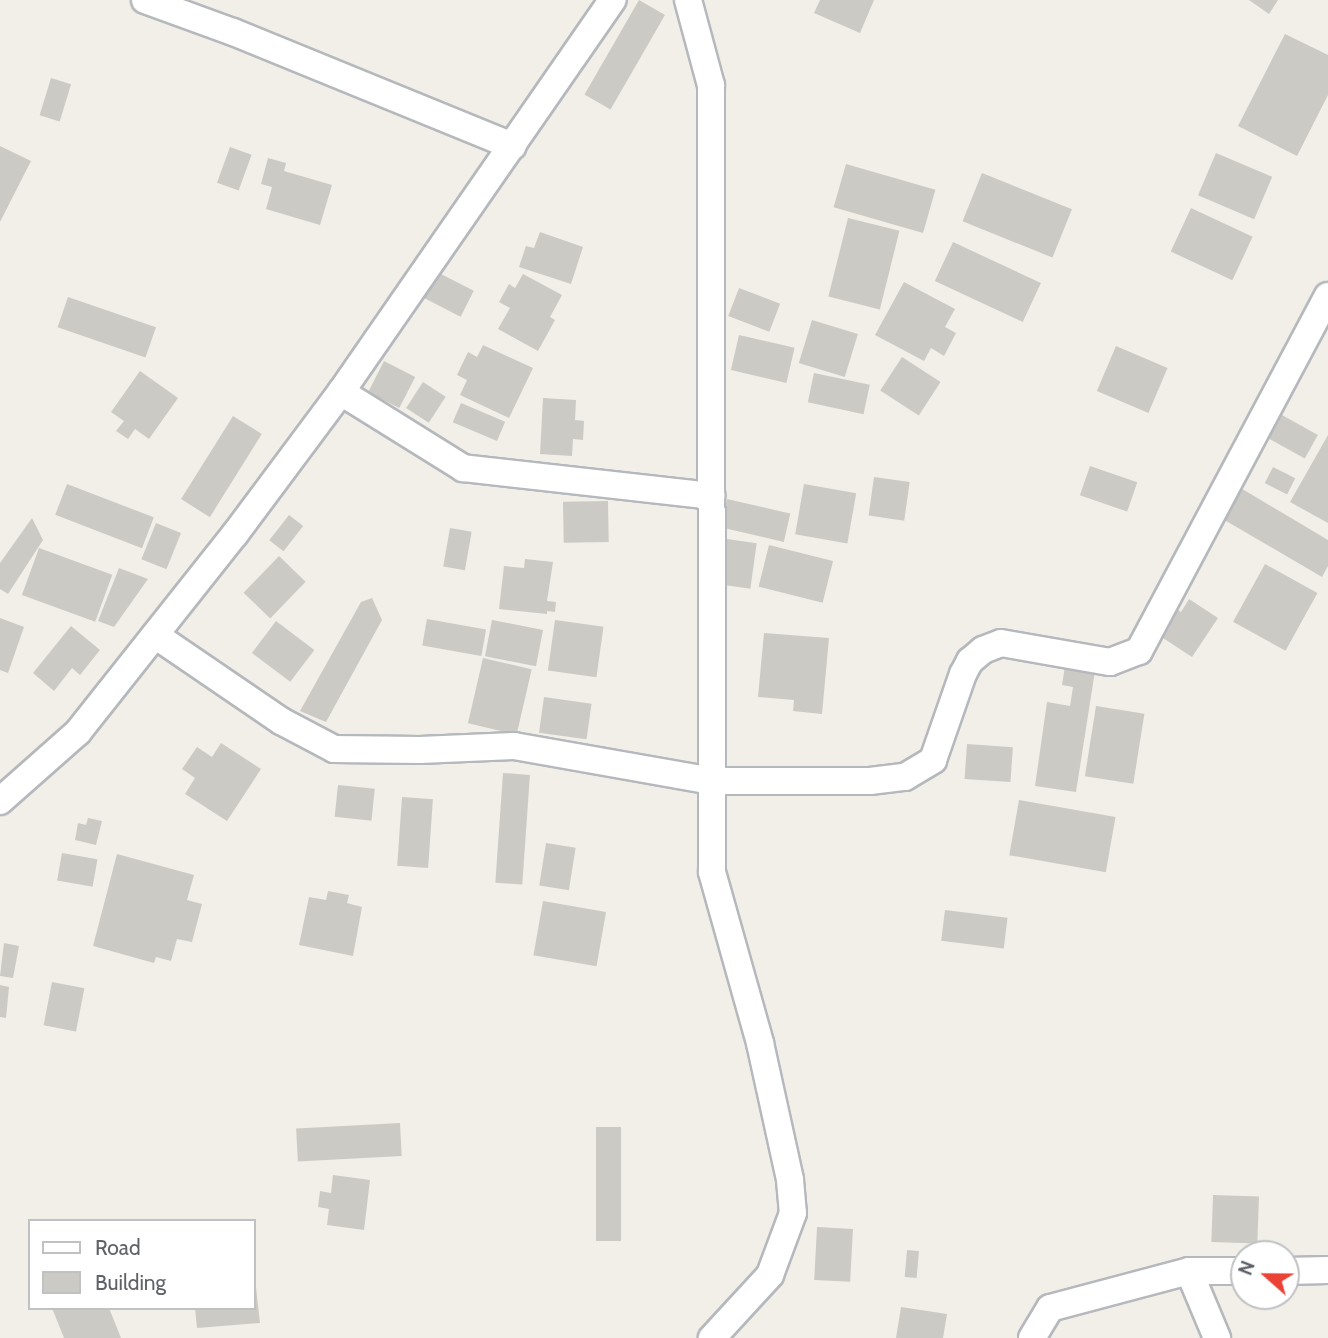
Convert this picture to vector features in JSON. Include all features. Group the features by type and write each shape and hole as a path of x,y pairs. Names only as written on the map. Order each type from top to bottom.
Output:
{"street":[{"path":"145,0 233,32 513,146"},
{"path":"0,801 79,732 341,392 612,0"},
{"path":"688,0 711,85 712,872 760,1043 790,1180 793,1213 769,1275 712,1338"},
{"path":"155,635 281,721 334,749 420,750 514,746 713,780 870,781 905,777 933,760 963,674 970,661 983,650 1001,643 1110,662 1139,651 1328,296"},
{"path":"341,392 463,468 711,496"},
{"path":"1300,1271 1328,1270"},
{"path":"1189,1271 1217,1338"},
{"path":"1032,1338 1050,1308 1189,1271 1230,1271"}],"building":[{"path":"639,0 665,15 610,109 584,94"},
{"path":"820,0 874,0 860,33 814,13"},
{"path":"1249,0 1278,0 1269,14"},
{"path":"1285,34 1328,55 1328,95 1297,156 1238,126"},
{"path":"51,78 71,84 60,121 40,115"},
{"path":"0,146 31,161 0,222"},
{"path":"230,147 252,155 239,191 217,183"},
{"path":"1216,153 1272,177 1254,219 1198,195"},
{"path":"268,158 286,163 284,171 332,185 320,225 266,209 272,187 261,184"},
{"path":"846,164 935,190 923,233 834,207"},
{"path":"982,173 1072,209 1052,258 963,221"},
{"path":"1191,208 1253,237 1232,280 1171,252"},
{"path":"848,218 899,231 880,309 828,297"},
{"path":"540,232 583,247 571,284 519,267 526,246 534,248"},
{"path":"953,242 1041,283 1023,322 935,281"},
{"path":"431,269 474,291 461,317 418,295"},
{"path":"523,274 562,295 550,317 555,320 538,351 498,329 510,308 499,302 509,284 515,288"},
{"path":"904,282 955,309 945,327 956,333 944,356 931,348 924,361 875,335"},
{"path":"739,288 780,304 769,332 728,316"},
{"path":"68,297 156,327 146,358 58,327"},
{"path":"812,320 858,334 845,377 799,363"},
{"path":"739,335 795,348 786,383 731,370"},
{"path":"483,345 533,368 509,418 460,395 467,380 457,375 468,352 477,357"},
{"path":"1116,346 1168,368 1148,413 1097,391"},
{"path":"902,357 941,382 919,416 880,391"},
{"path":"384,361 415,377 399,408 368,392"},
{"path":"140,371 178,398 149,439 135,429 128,439 116,431 124,421 111,412"},
{"path":"814,373 870,385 864,414 808,402"},
{"path":"423,382 446,397 429,423 406,408"},
{"path":"543,398 576,400 575,420 584,421 583,440 573,439 572,456 540,454"},
{"path":"461,403 505,422 497,441 453,422"},
{"path":"1282,415 1318,435 1305,458 1269,439"},
{"path":"233,416 262,434 210,517 181,499"},
{"path":"1328,435 1328,523 1290,502"},
{"path":"1090,466 1137,482 1127,512 1080,495"},
{"path":"1273,467 1295,478 1287,494 1265,483"},
{"path":"874,477 910,482 904,521 869,516"},
{"path":"67,484 154,517 142,548 55,515"},
{"path":"804,484 856,493 847,543 795,534"},
{"path":"1239,487 1328,540 1328,566 1322,577 1221,518"},
{"path":"727,499 790,514 784,542 720,527"},
{"path":"608,501 609,542 564,543 563,502"},
{"path":"289,515 303,526 283,551 269,540"},
{"path":"32,518 43,540 8,594 0,589 0,563"},
{"path":"156,523 181,533 166,569 141,559"},
{"path":"450,528 472,532 465,570 443,566"},
{"path":"727,539 757,543 750,589 721,585"},
{"path":"769,545 833,561 823,603 759,587"},
{"path":"39,548 112,575 95,622 22,595"},
{"path":"279,556 306,582 270,618 244,593"},
{"path":"525,559 553,562 547,601 556,602 555,612 547,611 547,614 499,609 504,566 524,568"},
{"path":"1265,564 1317,593 1285,651 1233,622"},
{"path":"119,568 148,579 114,627 98,621"},
{"path":"372,598 382,620 326,722 300,711 361,602"},
{"path":"1189,599 1218,618 1192,657 1163,638 1170,626 1162,621 1172,606 1181,612"},
{"path":"0,618 24,627 8,673 0,670"},
{"path":"427,619 486,629 481,656 422,646"},
{"path":"492,620 543,630 536,666 485,656"},
{"path":"555,620 604,627 596,677 548,671"},
{"path":"276,621 314,650 290,682 252,653"},
{"path":"71,626 100,650 80,675 72,668 54,691 33,673"},
{"path":"764,633 829,638 822,714 793,711 794,700 758,697"},
{"path":"483,658 532,669 517,735 468,723"},
{"path":"1065,666 1095,671 1076,792 1035,786 1047,702 1070,706 1073,687 1062,685"},
{"path":"544,697 592,704 587,739 539,733"},
{"path":"1096,706 1144,714 1133,784 1085,776"},
{"path":"221,743 261,769 227,821 185,794 195,778 182,769 197,747 212,757"},
{"path":"967,744 1013,747 1010,782 965,779"},
{"path":"503,773 530,775 522,885 495,883"},
{"path":"338,785 375,789 371,821 335,817"},
{"path":"402,797 433,799 428,868 397,866"},
{"path":"1019,800 1116,817 1106,872 1009,855"},
{"path":"88,818 102,821 96,845 75,840 78,823 86,825"},
{"path":"546,843 576,848 569,890 539,885"},
{"path":"62,853 97,859 93,887 57,881"},
{"path":"117,854 194,875 187,900 202,904 192,942 177,939 171,961 156,957 154,963 93,946"},
{"path":"328,891 349,895 347,903 362,907 353,956 299,945 309,897 326,900"},
{"path":"543,901 606,912 596,966 533,955"},
{"path":"945,910 1008,918 1004,948 941,941"},
{"path":"4,943 19,946 13,978 0,976"},
{"path":"52,982 84,988 76,1031 44,1025"},
{"path":"0,985 9,987 6,1018 0,1017"},
{"path":"400,1123 402,1156 298,1161 296,1128"},
{"path":"596,1127 621,1127 621,1241 596,1241"},
{"path":"333,1175 370,1180 364,1230 327,1225 329,1209 318,1207 320,1191 331,1193"},
{"path":"1213,1195 1259,1197 1257,1240 1230,1240 1230,1243 1211,1242"},
{"path":"817,1227 853,1229 850,1282 814,1280"},
{"path":"907,1250 919,1251 917,1278 905,1277"},
{"path":"256,1287 260,1323 197,1328 195,1310 256,1310"},
{"path":"901,1307 947,1314 943,1338 896,1338"},
{"path":"53,1310 110,1310 121,1338 64,1338"}]}
